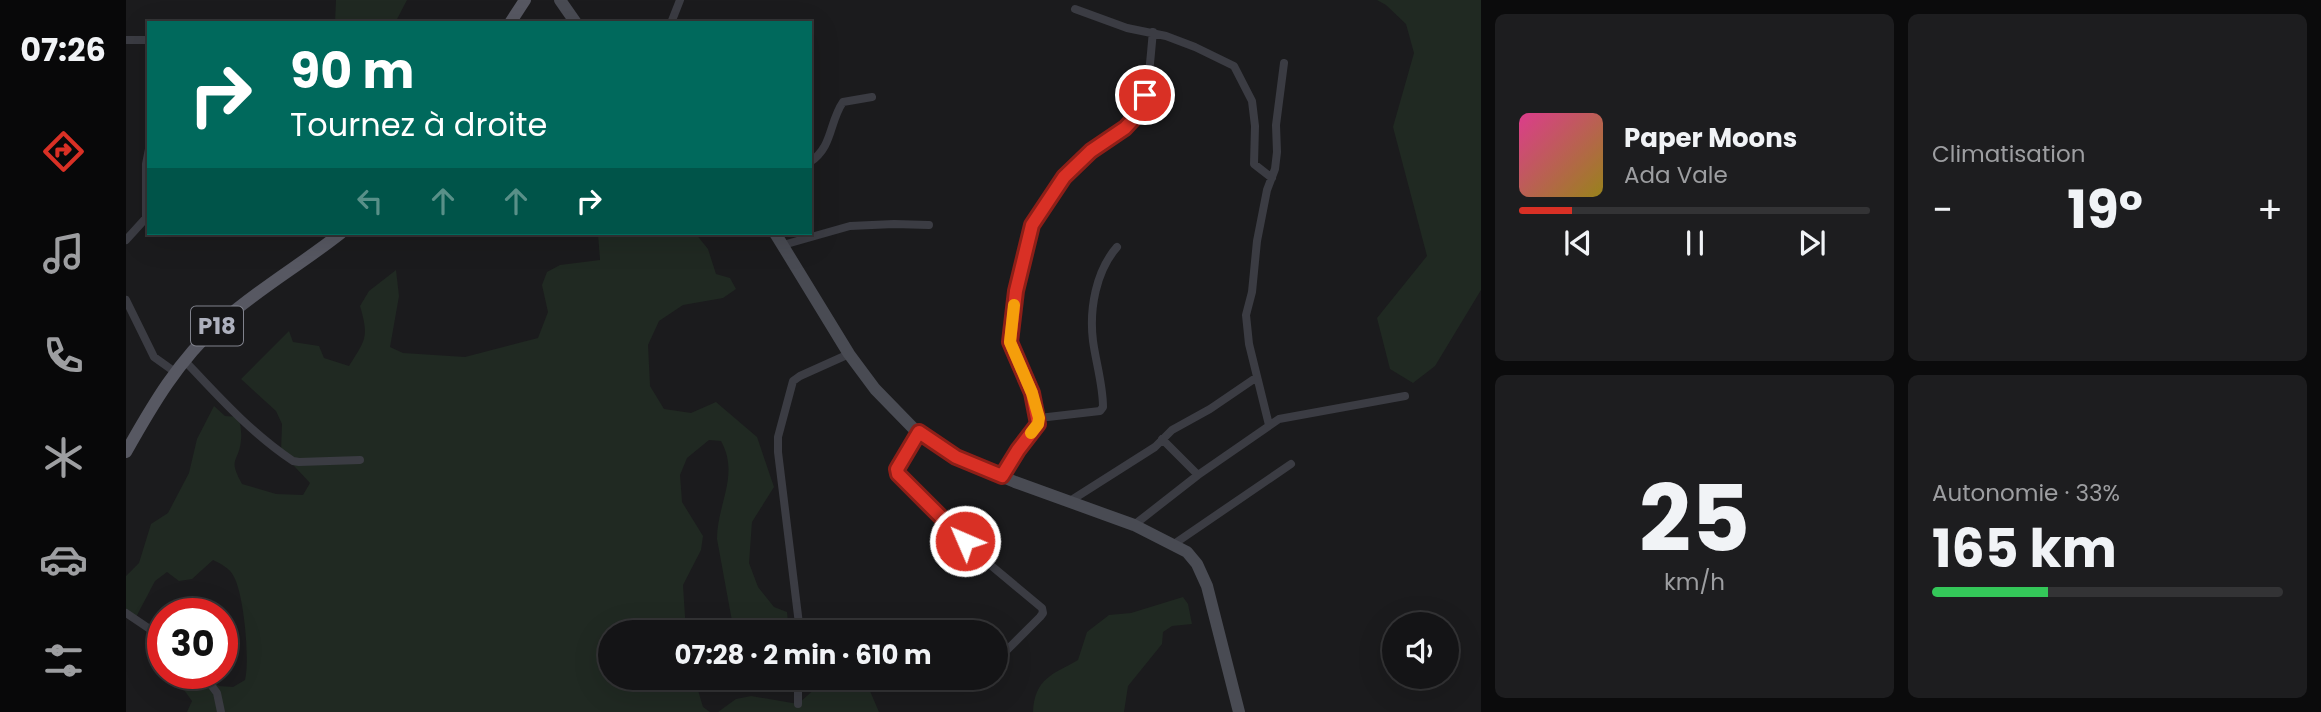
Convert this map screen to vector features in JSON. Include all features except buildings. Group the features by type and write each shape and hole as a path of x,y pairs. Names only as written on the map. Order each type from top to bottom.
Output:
{"main road":[{"path":"511,21 525,0"},
{"name":"P18","path":"126,452 160,392 184,360 220,323 266,286 338,235"}],"street":[{"path":"560,0 575,21"},
{"path":"671,21 680,0"},
{"path":"1075,9 1127,28 1153,32 1195,47 1234,66 1252,101 1255,126 1254,164 1272,178"},
{"path":"1002,476 1038,424 1039,418 1032,393 1010,342 1016,291 1032,225 1064,177 1091,151 1125,128 1138,114 1145,95 1153,32"},
{"path":"126,40 147,40"},
{"path":"1269,425 1249,344 1246,315 1254,281 1257,241 1277,152 1276,125 1284,63"},
{"path":"812,161 827,145 843,102 872,96"},
{"path":"126,240 146,218 147,159"},
{"path":"783,246 850,226 929,225"},
{"path":"776,235 849,354 875,389 919,432 956,457 1134,524 1187,552 1197,564 1207,586 1239,712"},
{"path":"1039,418 1100,411 1103,407 1093,338 1093,306 1105,260 1116,247"},
{"path":"126,300 154,357 175,372"},
{"path":"798,620 778,437 793,381 849,354"},
{"path":"184,360 254,431 293,461 360,460"},
{"path":"1070,501 1155,447 1172,430 1210,410 1257,377"},
{"path":"1134,524 1269,425 1295,415 1405,396"},
{"path":"919,432 897,469 898,474 982,558 1042,608 1040,617 1008,649"},
{"path":"1162,439 1198,475"},
{"path":"1174,544 1291,464"},
{"path":"126,613 147,627"},
{"path":"214,689 221,712"},
{"path":"798,690 798,704"}],"shaded area":[{"path":"336,0 407,0 396,21 335,21"},
{"path":"1377,0 1481,0 1481,290 1435,366 1413,383 1390,369 1377,318 1427,256 1393,127 1414,53 1406,24"},
{"path":"598,235 697,235 708,249 716,274 730,278 736,289 723,298 683,305 659,321 648,345 650,386 664,409 691,413 716,402 757,437 774,487 752,522 749,563 758,587 774,607 787,612 788,620 732,620 717,539 728,466 721,441 709,440 687,458 680,475 682,502 703,536 701,550 683,585 685,620 598,620 598,690 698,690 703,707 710,712 187,712 192,701 183,689 238,689 238,684 245,680 245,628 241,598 234,577 228,569 213,560 192,579 179,581 167,572 155,581 135,619 126,613 126,576 139,563 151,524 168,513 189,473 197,439 214,406 225,416 239,417 241,440 235,469 242,484 276,494 303,495 310,483 281,452 282,424 276,411 241,379 289,331 293,342 319,346 324,358 349,366 364,338 360,306 369,291 396,270 399,296 390,347 403,353 465,357 538,338 548,312 542,285 547,272 560,265 600,260"},
{"path":"1183,597 1188,604 1192,624 1172,626 1163,632 1162,644 1128,686 1124,712 1033,712 1034,701 1041,685 1053,674 1078,660 1087,632 1109,615 1131,613"},
{"path":"814,690 870,690 879,712 718,712 736,699 751,696 798,704"}],"slow traffic":[{"path":"1014,305 1010,333 1011,350 1032,393 1039,418 1031,433"}],"route":[{"path":"965,541 898,474 897,469 919,432 956,457 1002,476 1038,424 1039,418 1032,393 1011,350 1010,342 1016,291 1032,225 1064,177 1091,151 1125,128 1138,114 1145,95"}]}
